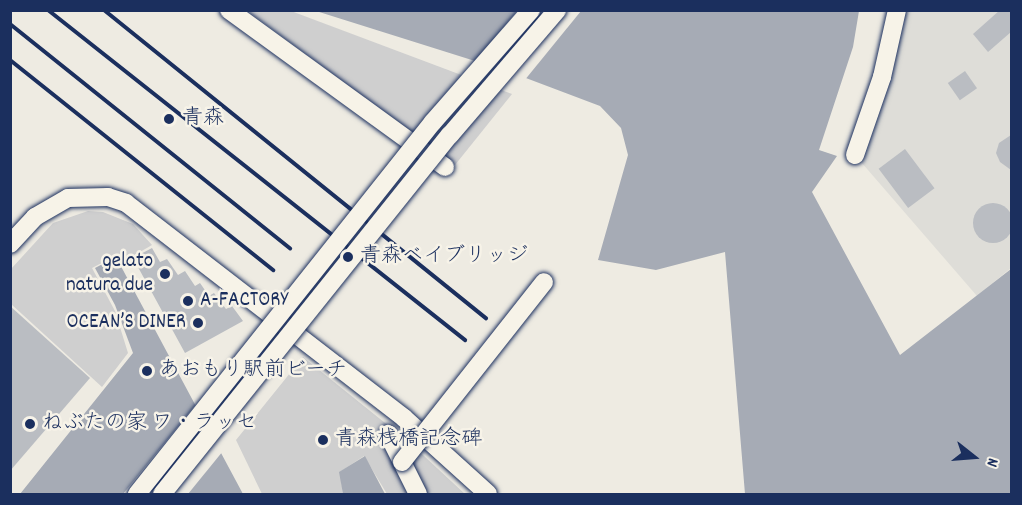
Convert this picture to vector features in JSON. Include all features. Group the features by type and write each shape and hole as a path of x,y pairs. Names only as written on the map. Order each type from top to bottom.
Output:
{"street":[{"path":"228,10 446,167"},
{"path":"137,495 434,122 531,10"},
{"path":"162,495 450,135 557,10"},
{"path":"855,155 882,76 897,10"},
{"path":"10,244 35,217 68,198 108,197 126,203 404,418 488,495"},
{"path":"402,462 544,282"},
{"path":"388,434 418,495"}],"shaded area":[{"path":"248,11 291,11 512,94 455,165"},
{"path":"316,11 859,11 853,47 819,150 837,156 812,192 900,355 1011,269 1011,494 745,494 725,252 656,270 598,260 628,155 621,128 600,106 510,72"},
{"path":"897,11 1011,11 1011,268 977,296 855,155"},
{"path":"88,211 103,212 133,224 152,245 121,263 117,255 92,268 115,311 128,353 102,387 11,304 11,269 53,223"},
{"name":"あおもり駅前ビーチ","path":"116,257 243,494 20,494 133,353 115,305 95,268"},
{"path":"303,357 410,443 465,494 387,494 364,456 340,472 343,494 262,494 236,440"},
{"path":"365,456 385,494 343,494 339,472"}],"pier":[{"path":"517,11 581,11 524,81 473,64"},
{"path":"197,403 223,451 188,494 123,494"}],"building":[{"path":"1000,10 1011,10 1011,32 988,52 973,34"},
{"path":"965,71 977,88 960,100 948,83"},
{"path":"1011,135 1011,170 1000,162 996,153 999,143"},
{"path":"905,149 934,188 908,208 879,169"},
{"path":"993,203 1007,209 1013,223 1007,237 993,243 979,237 973,223 979,209"},
{"name":"A-FACTORY","path":"152,248 160,262 167,259 178,275 185,271 195,286 200,283 209,296 214,293 226,309 232,306 243,321 185,353 133,258"},
{"name":"ねぶたの家 ワ・ラッセ","path":"10,306 90,378 10,471"}],"railway":[{"path":"48,10 465,340"},
{"path":"104,10 486,318"},
{"path":"10,24 290,248"},
{"path":"10,60 273,270"}],"place":[{"name":"青森","path":"169,119"},
{"name":"青森ベイブリッジ","path":"348,257"},
{"name":"gelato natura due","path":"165,274"},
{"name":"A-FACTORY","path":"188,301"},
{"name":"OCEAN’S DINER","path":"198,323"},
{"name":"あおもり駅前ビーチ","path":"147,371"},
{"name":"ねぶたの家 ワ・ラッセ","path":"30,424"},
{"name":"青森桟橋記念碑","path":"323,440"}]}
